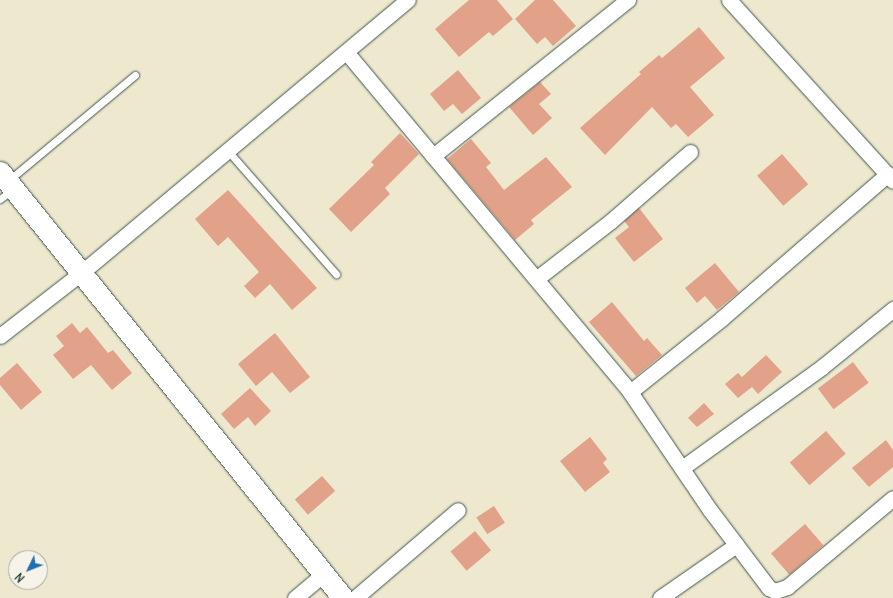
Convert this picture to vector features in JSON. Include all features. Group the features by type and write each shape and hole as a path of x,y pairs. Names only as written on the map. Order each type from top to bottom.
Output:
{"street":[{"path":"0,336 81,272 347,53 408,0"},
{"path":"433,156 628,0"},
{"path":"630,392 733,309 890,178 729,0"},
{"path":"347,53 630,392 736,545 769,588 779,591 893,498"},
{"path":"536,278 611,221 690,152"},
{"path":"5,185 81,272 343,598"},
{"path":"682,468 822,367 893,308"},
{"path":"356,598 458,510"},
{"path":"660,598 736,545"},
{"path":"294,598 324,574"}],"lane":[{"path":"5,185 135,75"},
{"path":"228,151 336,274"}],"building":[{"path":"469,0 497,0 513,19 493,36 489,32 459,57 435,29"},
{"path":"535,0 553,0 576,26 553,46 545,37 537,44 515,19"},
{"path":"699,27 725,58 690,87 714,115 688,137 676,124 671,128 652,107 605,155 580,128 641,74 639,72 659,55 662,58"},
{"path":"458,70 481,98 462,114 453,104 444,111 430,94"},
{"path":"540,82 551,94 539,104 552,118 533,135 509,107"},
{"path":"400,133 419,154 385,188 390,194 351,232 329,209 374,165 371,162"},
{"path":"471,139 491,163 486,167 504,190 546,157 572,187 531,220 534,224 515,240 447,159"},
{"path":"782,154 808,184 783,206 757,176"},
{"path":"228,190 317,288 292,310 270,284 255,298 244,286 259,272 228,237 218,246 195,219"},
{"path":"639,208 663,239 634,262 615,238 629,227 624,221"},
{"path":"715,263 739,292 717,310 705,296 697,303 685,288"},
{"path":"612,302 644,341 647,338 662,355 636,376 589,322"},
{"path":"72,323 80,333 87,327 108,353 113,350 132,373 112,390 91,365 73,379 53,355 64,346 56,336"},
{"path":"275,333 310,377 290,393 272,372 256,386 238,364"},
{"path":"766,355 782,372 758,394 752,387 738,398 725,384 738,373 742,377"},
{"path":"853,362 869,383 834,409 818,388"},
{"path":"17,363 42,392 21,410 0,385 0,378"},
{"path":"250,388 271,411 255,426 248,417 234,429 221,414"},
{"path":"704,403 714,414 697,427 688,418"},
{"path":"826,431 846,454 809,485 790,462"},
{"path":"590,437 607,459 603,463 610,472 585,492 560,461"},
{"path":"886,440 893,450 893,467 869,487 852,468"},
{"path":"322,476 335,491 308,515 295,500"},
{"path":"494,506 505,523 487,534 476,517"},
{"path":"805,524 823,545 789,575 771,554"},
{"path":"475,531 491,550 467,571 450,552"}]}
